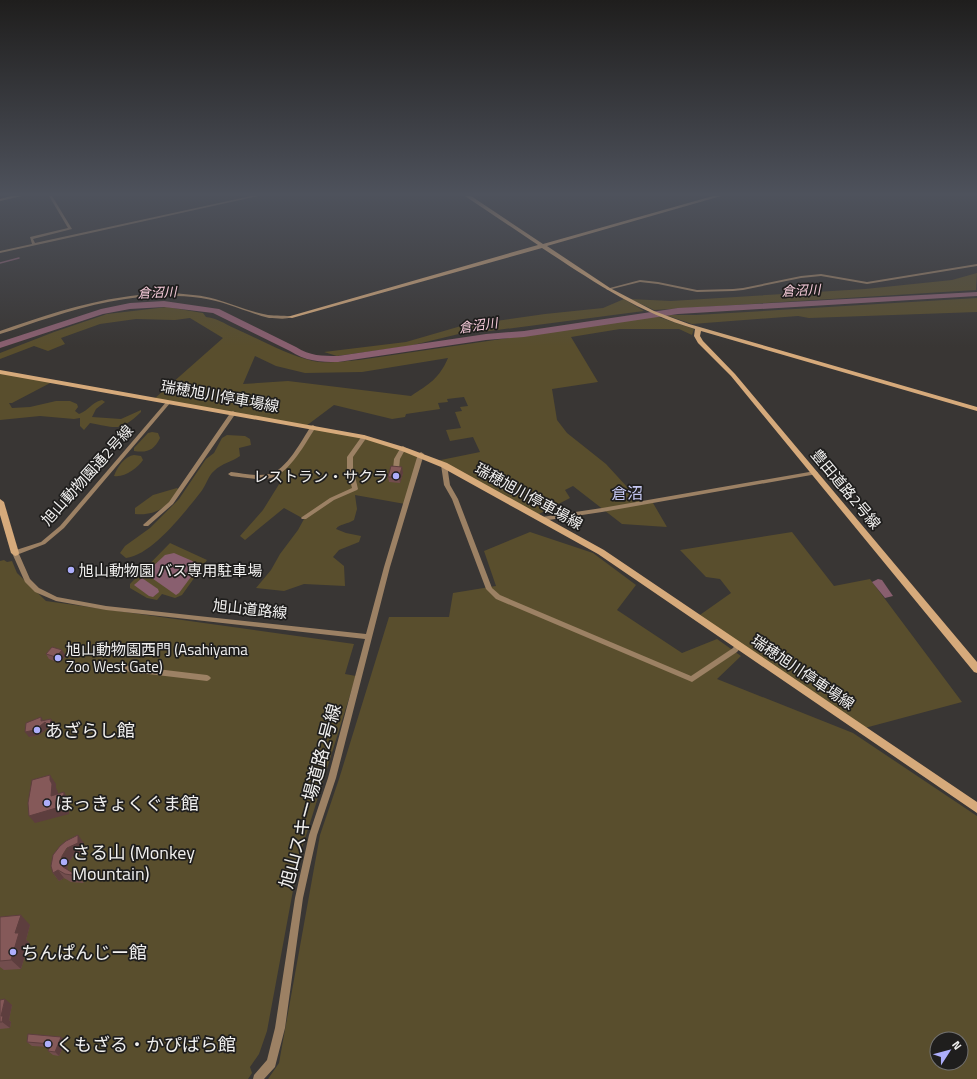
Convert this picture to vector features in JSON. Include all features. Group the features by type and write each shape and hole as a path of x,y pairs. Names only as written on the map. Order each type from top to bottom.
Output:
{"street":[{"path":"0,252 27,246"},
{"path":"0,333 77,307 120,298 158,295 202,297 269,317 290,317 541,246"},
{"path":"543,246 632,303 679,322 977,409"},
{"path":"608,289 640,281 658,282 696,290 743,289 801,277 821,275 867,283 977,265"},
{"name":"豊田道路2号線","path":"698,328 697,336 700,342 733,375 977,669"},
{"name":"瑞穂旭川停車場線","path":"0,372 313,427 364,437 420,454 444,465 601,552 977,808"},
{"name":"旭山動物園通2号線","path":"15,553 43,543 62,527 169,402"},
{"path":"146,524 171,503 234,413"},
{"path":"231,474 263,476 277,474 284,469 313,427"},
{"path":"304,518 332,499 355,489 350,468 350,458 364,437"},
{"path":"396,469 398,459 403,448"},
{"path":"368,637 398,525 420,454"},
{"path":"444,465 447,485 455,499 489,589 498,597 692,680 739,646"},
{"path":"542,519 815,473"},
{"name":"旭山道路線","path":"0,503 15,553 27,580 37,590 56,599 106,608 368,637"},
{"name":"旭山スキー場道路2号線","path":"258,1079 271,1063 280,1028 299,898 313,835 332,778 368,637"},
{"path":"98,665 207,678"}],"shaded area":[{"path":"977,273 976,290 654,310 630,299 671,301 865,289 952,280"},
{"path":"977,298 977,312 809,318 798,316 692,324 666,315 696,315"},
{"path":"624,299 644,311 482,332 467,332 409,346 337,356 324,352 406,342 461,326 545,314 603,308"},
{"path":"167,307 203,313 206,317 221,321 283,351 313,361 323,362 359,360 656,316 694,329 692,335 679,329 620,329 571,337 598,382 552,389 557,420 567,433 606,464 639,500 653,503 667,527 622,524 573,486 565,490 570,498 535,516 436,461 480,452 473,437 450,441 446,430 461,428 455,412 462,411 460,407 468,406 464,397 447,399 448,402 438,403 440,409 406,414 405,417 392,419 334,405 306,426 154,399 223,338 190,318 175,320 136,319 100,324 61,338 65,344 48,351 34,346 0,359 0,353 54,332 107,314","holes":["255,356 276,366 305,373 362,372 448,358 437,376 411,396 288,381 243,384"]},
{"path":"0,373 54,381 12,403 9,403 12,408 30,407 56,401 70,401 77,404 78,407 75,411 79,414 102,400 105,402 96,409 92,417 121,419 141,410 141,412 123,426 112,427 90,423 84,430 80,426 80,418 74,419 40,416 0,420"},
{"path":"313,427 364,437 421,454 405,504 355,495 357,509 354,520 339,526 336,529 361,536 359,542 339,550 333,557 344,566 345,586 304,584 284,591 256,588 271,570 304,519 284,508 245,540 240,536 263,510 281,481 271,476 284,469"},
{"path":"148,433 158,433 160,438 153,448 143,452 134,451 134,448"},
{"path":"227,435 245,436 250,439 251,445 239,448 240,456 220,466 212,473 202,490 176,522 157,541 136,555 126,558 120,553 125,546 150,528 179,499 206,459 214,453 222,438"},
{"path":"134,455 141,456 143,460 141,463 126,474 114,476 122,462 128,457"},
{"path":"177,488 179,490 175,496 165,506 155,512 135,514 135,508 153,495"},
{"path":"530,532 593,553 636,585 617,610 682,653 717,639 741,656 717,679 853,733 977,816 977,1079 268,1079 279,1063 320,835 339,779 389,617 449,617 453,593 496,586 484,551"},
{"path":"792,532 834,586 870,579 962,702 861,729 697,617 731,593 720,579 706,577 680,550"},
{"path":"170,543 207,560 182,595 175,598 162,594 157,600 147,598 130,588 130,584"},
{"path":"174,553 197,563 199,566 176,595 149,576 148,571 165,555"},
{"path":"4,560 7,562 12,561 17,573 46,601 354,644 345,674 356,676 299,858 267,1031 259,1054 250,1067 252,1073 248,1079 0,1079 0,561"},
{"path":"142,578 158,589 159,592 153,597 149,596 134,585"},
{"path":"878,579 882,580 893,596 885,598 872,582"}],"building":[{"path":"391,466 402,467 399,477 388,477"},
{"path":"52,647 62,650 56,657 46,654"},
{"path":"41,717 41,721 51,719 50,728 45,722 35,730 25,732 26,723"},
{"path":"50,775 52,784 51,796 64,792 63,806 29,816 28,803 32,780"},
{"path":"78,835 78,843 67,848 62,856 61,863 63,867 78,876 65,874 58,870 53,873 51,866 53,855 66,841"},
{"path":"21,915 15,933 19,933 11,960 0,961 0,917"},
{"path":"5,999 1,1016 3,1016 2,1022 0,1022 0,1000"},
{"path":"28,1034 61,1037 55,1052 48,1051 51,1044 27,1042"}],"waterway":[{"path":"0,263 19,258"},
{"name":"倉沼川","path":"0,345 101,312 130,306 164,304 216,311 293,349 302,355 315,359 338,359 486,337 524,334 678,311 977,294"}],"place":[{"name":"レストラン・サクラ","path":"396,476"},
{"name":"旭山動物園 バス専用駐車場","path":"71,570"},
{"name":"旭山動物園西門 (Asahiyama Zoo West Gate)","path":"58,658"},
{"name":"あざらし館","path":"37,730"},
{"name":"ほっきょくぐま館","path":"47,803"},
{"name":"さる山 (Monkey Mountain)","path":"64,862"},
{"name":"ちんぱんじー館","path":"13,952"},
{"name":"くもざる・かぴばら館","path":"48,1044"}],"district":[{"name":"倉沼","path":"627,493"}]}
